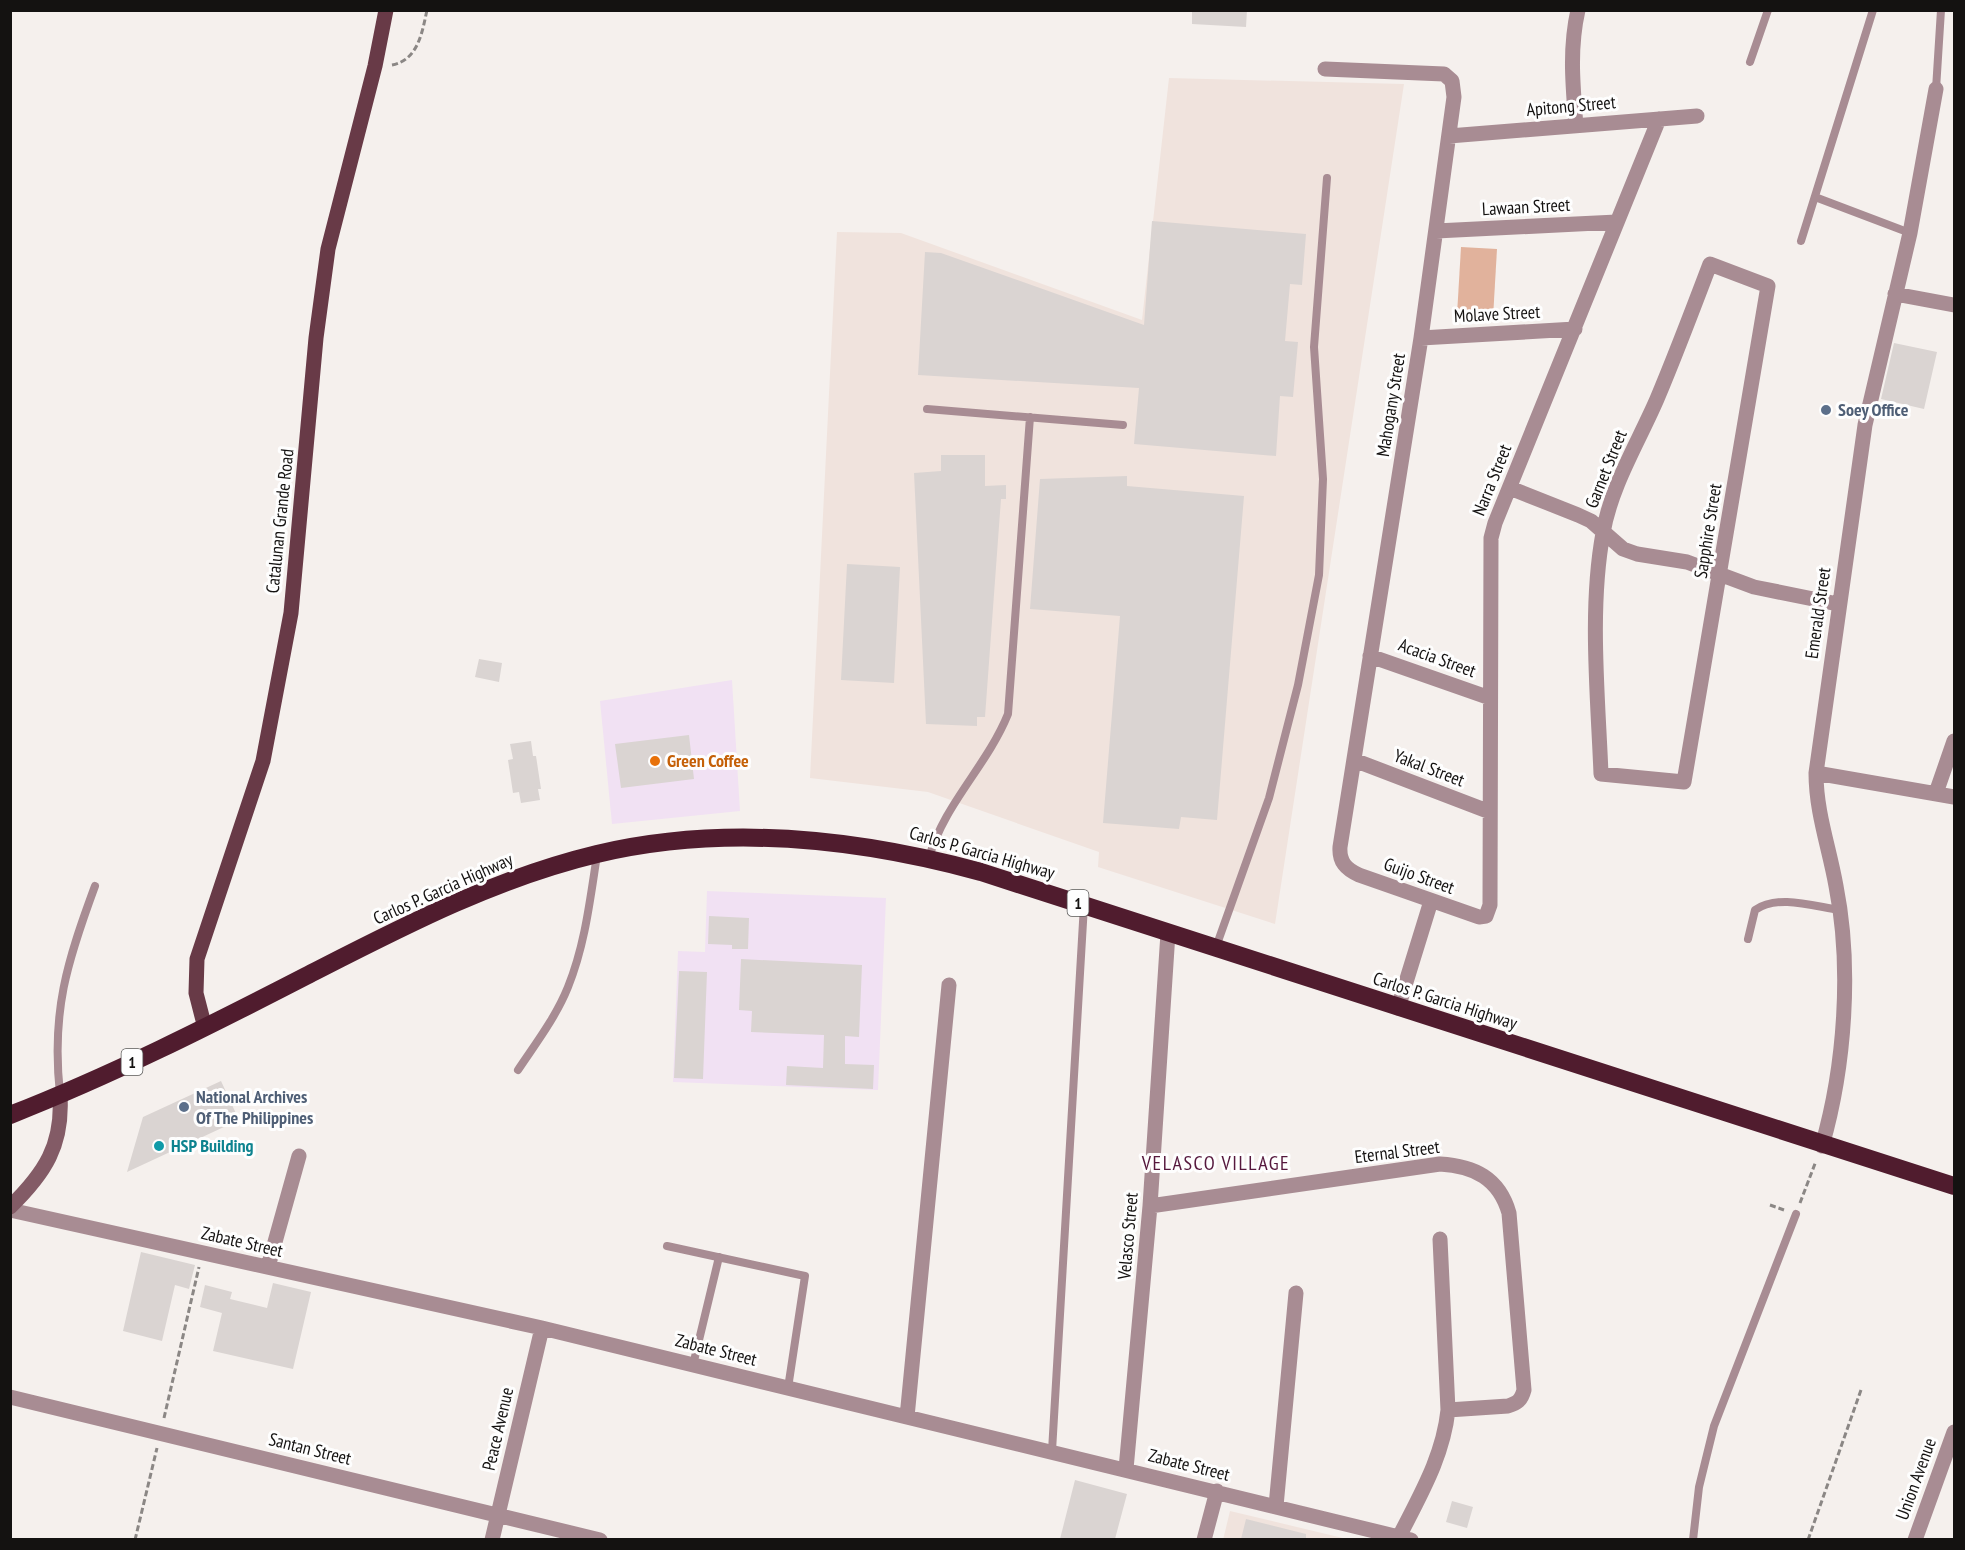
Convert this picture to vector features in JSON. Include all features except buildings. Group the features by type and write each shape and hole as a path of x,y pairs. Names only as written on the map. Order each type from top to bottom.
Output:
{"highway":[{"name":"Carlos P. Garcia Highway","path":"10,1115 60,1096 205,1028 455,902 544,869 597,854 707,839 765,837 829,842 929,858 1084,905 1822,1146 1954,1186"}],"main road":[{"name":"Catalunan Grande Road","path":"205,1028 196,993 197,959 263,761 291,613 316,338 328,249 375,66 386,10"},
{"path":"10,1208 36,1178 55,1148 61,1123 60,1096"}],"street":[{"path":"1576,126 1572,65 1578,10"},
{"name":"Mahogany Street","path":"1325,69 1444,74 1449,77 1454,87 1421,338 1340,847 1342,864"},
{"name":"Emerald Street","path":"1822,1146 1833,1107 1842,1049 1844,992 1836,886 1818,812 1816,773 1864,425 1910,233 1936,89"},
{"name":"Apitong Street","path":"1449,136 1696,116"},
{"name":"Narra Street","path":"1486,916 1490,905 1491,538 1659,119"},
{"name":"Lawaan Street","path":"1436,231 1617,222"},
{"name":"Garnet Street","path":"1684,782 1601,774 1597,651 1599,561 1603,532 1614,494 1657,397 1710,264 1768,286"},
{"name":"Sapphire Street","path":"1684,782 1768,286"},
{"path":"1895,294 1954,306"},
{"name":"Molave Street","path":"1421,338 1575,329"},
{"path":"1510,488 1578,515 1623,549 1687,562 1754,587 1838,604"},
{"name":"Acacia Street","path":"1370,656 1490,698"},
{"path":"1936,793 1954,741"},
{"name":"Yakal Street","path":"1354,760 1490,812"},
{"path":"1816,773 1954,797"},
{"name":"Guijo Street","path":"1342,864 1359,875 1475,916 1486,916"},
{"path":"1398,1008 1431,901"},
{"name":"Velasco Street","path":"1126,1469 1150,1206 1168,933"},
{"path":"907,1417 949,985"},
{"path":"268,1268 299,1156"},
{"name":"Eternal Street","path":"1150,1206 1440,1164 1465,1167 1485,1176 1497,1186 1505,1199 1509,1213 1524,1390 1522,1398 1508,1406 1448,1410"},
{"name":"Zabate Street","path":"10,1208 542,1328 1405,1538"},
{"path":"1405,1538 1440,1454 1448,1410 1440,1239"},
{"path":"1276,1506 1296,1293"},
{"name":"Peace Avenue","path":"492,1539 542,1328"},
{"name":"Santan Street","path":"10,1397 600,1539"},
{"name":"Union Avenue","path":"1915,1539 1954,1432"},
{"path":"1204,1539 1217,1491"}],"lane":[{"path":"1750,62 1768,10"},
{"path":"1801,241 1873,10"},
{"path":"1936,89 1941,10"},
{"path":"1215,948 1269,798 1298,685 1319,575 1323,479 1314,347 1327,178"},
{"path":"1815,197 1910,233"},
{"path":"927,410 1123,425"},
{"path":"929,858 939,827 992,747 1008,714 1030,417"},
{"path":"518,1070 568,987 584,941 597,854"},
{"path":"60,1096 56,1047 60,998 74,944 95,886"},
{"path":"1748,939 1755,910 1764,904 1783,902 1839,910"},
{"path":"1052,1451 1084,905"},
{"path":"1693,1539 1699,1487 1714,1426 1796,1214"},
{"path":"668,1246 805,1276 788,1388"},
{"path":"693,1365 719,1257"}],"path":[{"path":"375,66 395,65 411,56 417,45 427,10"},
{"path":"1796,1214 1809,1178"},
{"path":"135,1539 202,1253"},
{"path":"1808,1539 1861,1390"}],"shaded area":[{"path":"1169,78 1404,84 1275,924 1098,867 1099,852 928,792 810,778 837,232 901,233 1142,320"},
{"path":"1461,247 1497,249 1493,318 1457,315"},
{"path":"732,680 740,811 612,824 600,701"},
{"path":"707,891 886,898 878,1090 673,1082 678,951 705,952"},
{"path":"1230,1511 1347,1539 1223,1540"}],"place":[{"name":"Soey Office","path":"1826,410"},
{"name":"Green Coffee","path":"655,761"},
{"name":"National Archives Of The Philippines","path":"184,1107"},
{"name":"HSP Building","path":"159,1146"}],"district":[{"name":"VELASCO VILLAGE","path":"1216,1163"}]}
